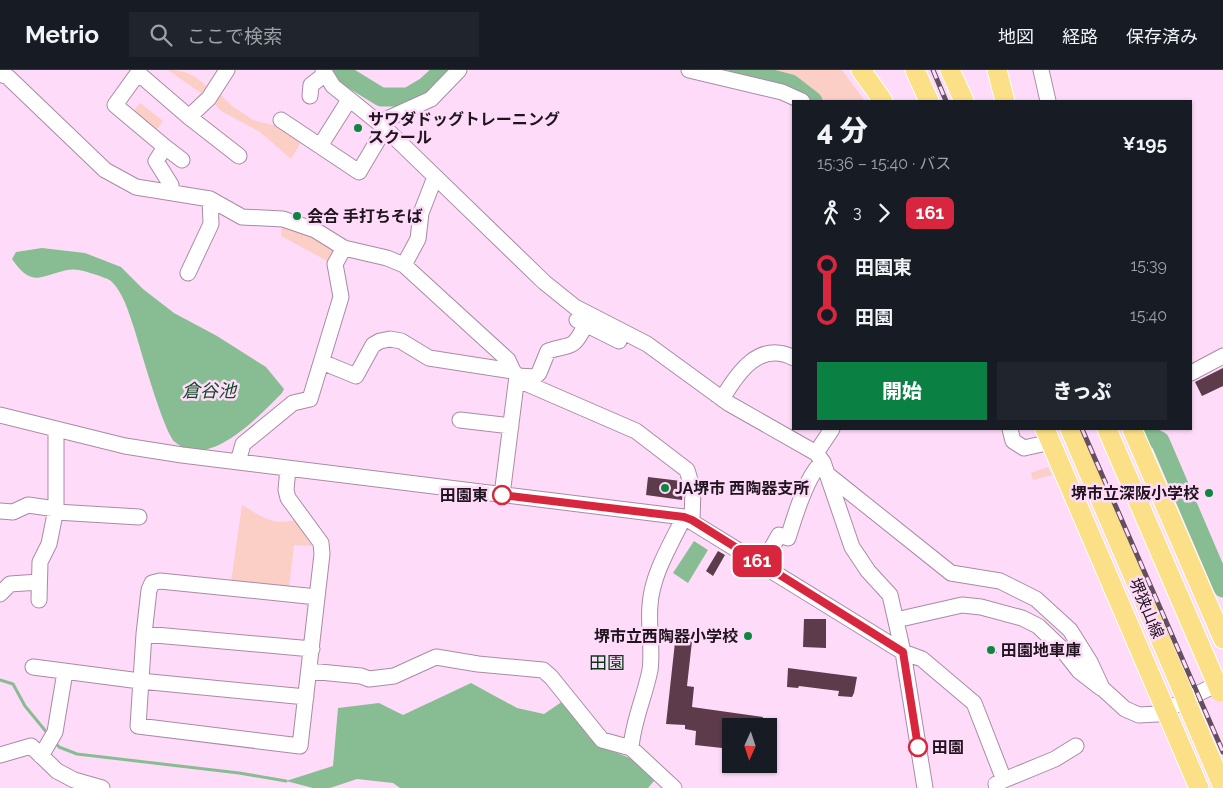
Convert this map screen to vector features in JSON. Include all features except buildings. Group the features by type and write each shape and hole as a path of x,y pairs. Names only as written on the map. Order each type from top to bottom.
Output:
{"main road":[{"path":"861,70 878,100"},
{"path":"861,70 882,100"},
{"path":"915,70 929,100"},
{"path":"950,70 964,100"},
{"path":"997,70 1005,100"},
{"name":"堺狭山線","path":"1070,430 1223,787"},
{"path":"1107,430 1220,687"},
{"path":"1114,430 1145,516"},
{"path":"1132,430 1223,639"},
{"path":"1048,435 1199,788"}],"street":[{"path":"189,117 209,98 227,70"},
{"path":"281,120 359,172 389,118 431,99 459,70"},
{"path":"689,70 782,92 800,100"},
{"path":"1041,70 1048,100"},
{"path":"182,160 115,105 136,72 239,156"},
{"path":"310,96 311,86 323,72 332,86 383,127 531,269 575,307 641,340 722,399 822,463 951,573 1000,581 1036,599 1070,630 1080,644 1102,688"},
{"path":"0,74 8,77 105,170 136,187 210,200 242,217 283,219 304,226 344,248 404,264 508,360 515,373 523,382 636,431 687,470 693,490 688,518 661,563 653,590 650,604 650,669 632,734 631,748"},
{"path":"320,146 349,100"},
{"path":"165,147 156,162 172,185 170,192"},
{"path":"404,264 418,239 421,213 435,177"},
{"path":"188,273 210,224 210,200"},
{"path":"238,462 243,444 294,404 310,399 341,297 335,264 344,248"},
{"path":"531,269 532,282 560,308 585,326 638,349 641,340"},
{"path":"322,362 356,376 373,346 380,341 401,340 429,358 535,377 539,373 548,351 569,347 576,342 585,326"},
{"path":"722,399 736,376 762,355 773,352 783,353 792,357"},
{"path":"1192,372 1223,356"},
{"path":"502,495 511,426 515,373"},
{"path":"0,415 125,446 238,462 688,518 903,652 922,658 974,703 997,785 1055,759 1076,746"},
{"path":"460,420 511,426"},
{"path":"39,600 40,562 49,544 56,510 56,429"},
{"path":"832,430 822,463 852,547 868,571 890,595 903,652 925,788"},
{"path":"1010,430 1013,441 1024,448 1048,435"},
{"path":"762,565 779,535 788,538 797,507 816,467 822,463"},
{"path":"288,468 286,490 288,498 320,543 322,554 300,746 138,726 144,634 149,590 152,583 160,581 317,597"},
{"path":"0,511 13,512 28,505 56,510 139,517"},
{"path":"0,594 10,584 39,582"},
{"path":"896,620 962,605 981,607 1022,618 1038,626 1061,648 1079,671 1102,688 1117,704 1138,715 1149,716 1220,687"},
{"path":"144,634 312,649"},
{"path":"310,671 361,676 369,679 394,676 436,657 478,664 543,670 551,677 602,740 631,748 667,786"},
{"path":"33,667 140,681 306,697"},
{"path":"41,756 55,732 65,672"},
{"path":"0,755 31,746 66,776 102,788"}],"shaded area":[{"path":"168,70 180,71 196,77 209,89 205,96"},
{"path":"760,70 842,70 864,100 822,100 820,97 788,77"},
{"path":"220,94 232,106 253,120 288,129 303,139 291,159 260,132 221,111 212,101"},
{"path":"140,103 163,121 155,132 132,113"},
{"path":"282,224 302,229 339,248 331,263 281,236"},
{"path":"1048,467 1052,475 1033,480 1031,473"},
{"path":"242,505 273,521 287,522 295,520 312,546 294,545 289,587 231,582"}],"water":[{"name":"倉谷池","path":"42,248 85,253 121,267 143,289 174,313 217,336 266,367 284,389 282,393 247,426 233,437 218,445 203,450 188,449 175,442 170,435 159,407 130,316 119,291 109,280 78,270 67,270 37,278 31,277 25,274 12,259 16,252"},
{"path":"694,541 708,550 688,583 673,573"},
{"path":"471,683 517,708 544,714 563,701 602,747 635,760 654,781 648,788 400,788 393,783 357,779 330,788 313,788 286,781 333,766 338,708 379,703 403,715"}],"waterway":[{"path":"337,70 381,97 408,97 425,87 444,70"},
{"path":"738,70 791,84 812,100"},
{"path":"1144,433 1160,441 1223,588"},
{"path":"0,680 13,684 25,706 48,734"},
{"path":"55,742 59,747 77,754 239,773 286,781"}],"railway":[{"path":"933,70 946,100"},
{"path":"1082,430 1223,752"}],"bus line":[{"name":"161","path":"502,495 684,517 692,520 903,652 918,747"}],"place":[{"name":"サワダドッグトレーニング スクール","path":"358,128"},
{"name":"会合 手打ちそば","path":"297,216"},
{"name":"JA堺市 西陶器支所","path":"665,488"},
{"name":"堺市立深阪小学校","path":"1209,493"},
{"name":"田園東","path":"502,495"},
{"name":"堺市立西陶器小学校","path":"748,636"},
{"name":"田園地車庫","path":"991,650"},
{"name":"田園","path":"918,747"}],"district":[{"name":"田園","path":"607,663"}]}
